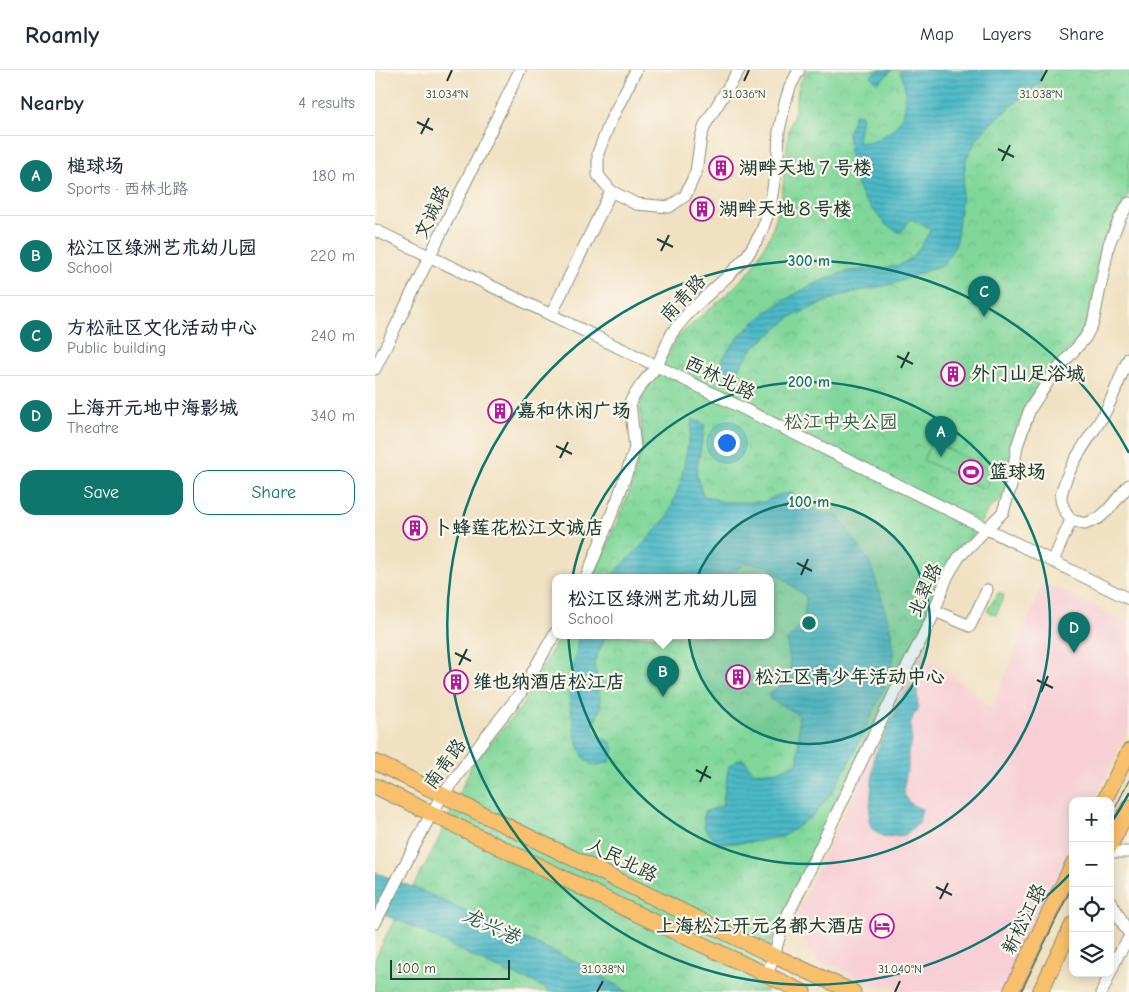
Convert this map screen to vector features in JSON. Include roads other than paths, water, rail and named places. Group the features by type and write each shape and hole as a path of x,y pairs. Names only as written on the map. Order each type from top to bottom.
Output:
{"main road":[{"path":"1106,797 1129,750"},
{"name":"人民北路","path":"375,762 774,956 853,992"},
{"path":"375,786 803,992"},
{"path":"1112,842 1129,807"},
{"name":"新松江路","path":"1011,992 1069,872"},
{"path":"1039,992 1069,932"}],"street":[{"name":"文诚路","path":"375,370 520,70"},
{"path":"635,70 610,122 598,153 598,175 611,190 636,204 669,206 685,196 697,172 701,137 705,125 739,70"},
{"name":"南青路","path":"588,574 618,498 635,448 630,402 657,366 672,332 690,311 747,256 761,233 770,208 778,155 779,131 785,104 790,87 799,70"},
{"path":"551,316 611,190"},
{"name":"北翠路","path":"767,975 782,927 935,611 947,577 959,557 1003,512 1011,486 1017,446 1031,409 1051,377 1085,338 1093,323 1109,244 1120,218 1129,203"},
{"name":"西林北路","path":"375,230 657,366 1129,599"},
{"path":"1129,358 1116,392 1069,471 1061,498 1065,512 1071,520 1085,524 1099,518 1129,486"},
{"path":"1053,561 1071,520"},
{"path":"935,611 970,626 987,590"},
{"name":"南青路","path":"376,922 431,814 484,739 520,694 552,638"},
{"path":"1114,852 1129,852"},
{"path":"1114,907 1129,933"},
{"path":"1102,992 1118,954 1129,938"}],"water":[{"path":"877,70 892,70 878,83 871,76"},
{"path":"899,70 1042,70 1041,82 990,124 977,139 966,159 956,244 944,264 893,284 838,296 791,317 752,349 734,375 719,368 727,353 752,324 796,293 843,273 897,266 910,258 926,238 931,229 911,219 900,233 886,225 863,198 854,178 849,150 848,135 854,114 862,115 858,143 872,141 885,135 900,121 906,102 903,81"},
{"path":"693,419 705,425 696,473 703,495 723,502 764,502 778,495 792,493 813,510 839,517 870,563 881,596 891,632 893,652 893,663 887,682 853,755 832,792 815,814 784,836 754,842 719,844 704,828 704,812 722,806 729,766 742,758 754,773 778,771 798,763 799,715 769,698 771,692 792,679 787,641 804,622 806,597 767,566 746,563 730,574 614,574 668,516 681,481"},
{"path":"578,639 605,639 594,662 601,706 592,729 601,737 611,742 614,749 610,762 593,766 584,758 576,739 569,696"},
{"path":"917,685 918,710 913,716 910,726 912,742 908,752 908,771 905,774 904,794 914,806 922,809 919,823 905,835 884,837 872,829 869,821 874,757 899,703 910,689"},
{"name":"龙兴港","path":"375,872 420,890 574,961 627,992 552,992 533,982 496,968 405,923 375,912"}],"tram line":[{"path":"1114,811 1129,780"},
{"path":"1021,992 1072,887"}],"place":[{"name":"湖畔天地７号楼","path":"721,168"},
{"name":"湖畔天地８号楼","path":"702,209"},
{"name":"方松社区文化活动中心","path":"984,317"},
{"name":"外门山足浴城","path":"953,374"},
{"name":"嘉和休闲广场","path":"500,411"},
{"name":"槌球场","path":"941,457"},
{"name":"篮球场","path":"971,472"},
{"name":"卜蜂莲花松江文诚店","path":"415,528"},
{"name":"上海开元地中海影城","path":"1074,653"},
{"name":"松江区青少年活动中心","path":"738,677"},
{"name":"维也纳酒店松江店","path":"456,682"},
{"name":"松江区绿洲艺术幼儿园","path":"663,697"},
{"name":"上海松江开元名都大酒店","path":"882,926"}],"park label":[{"name":"松江中央公园","path":"841,422"}]}
